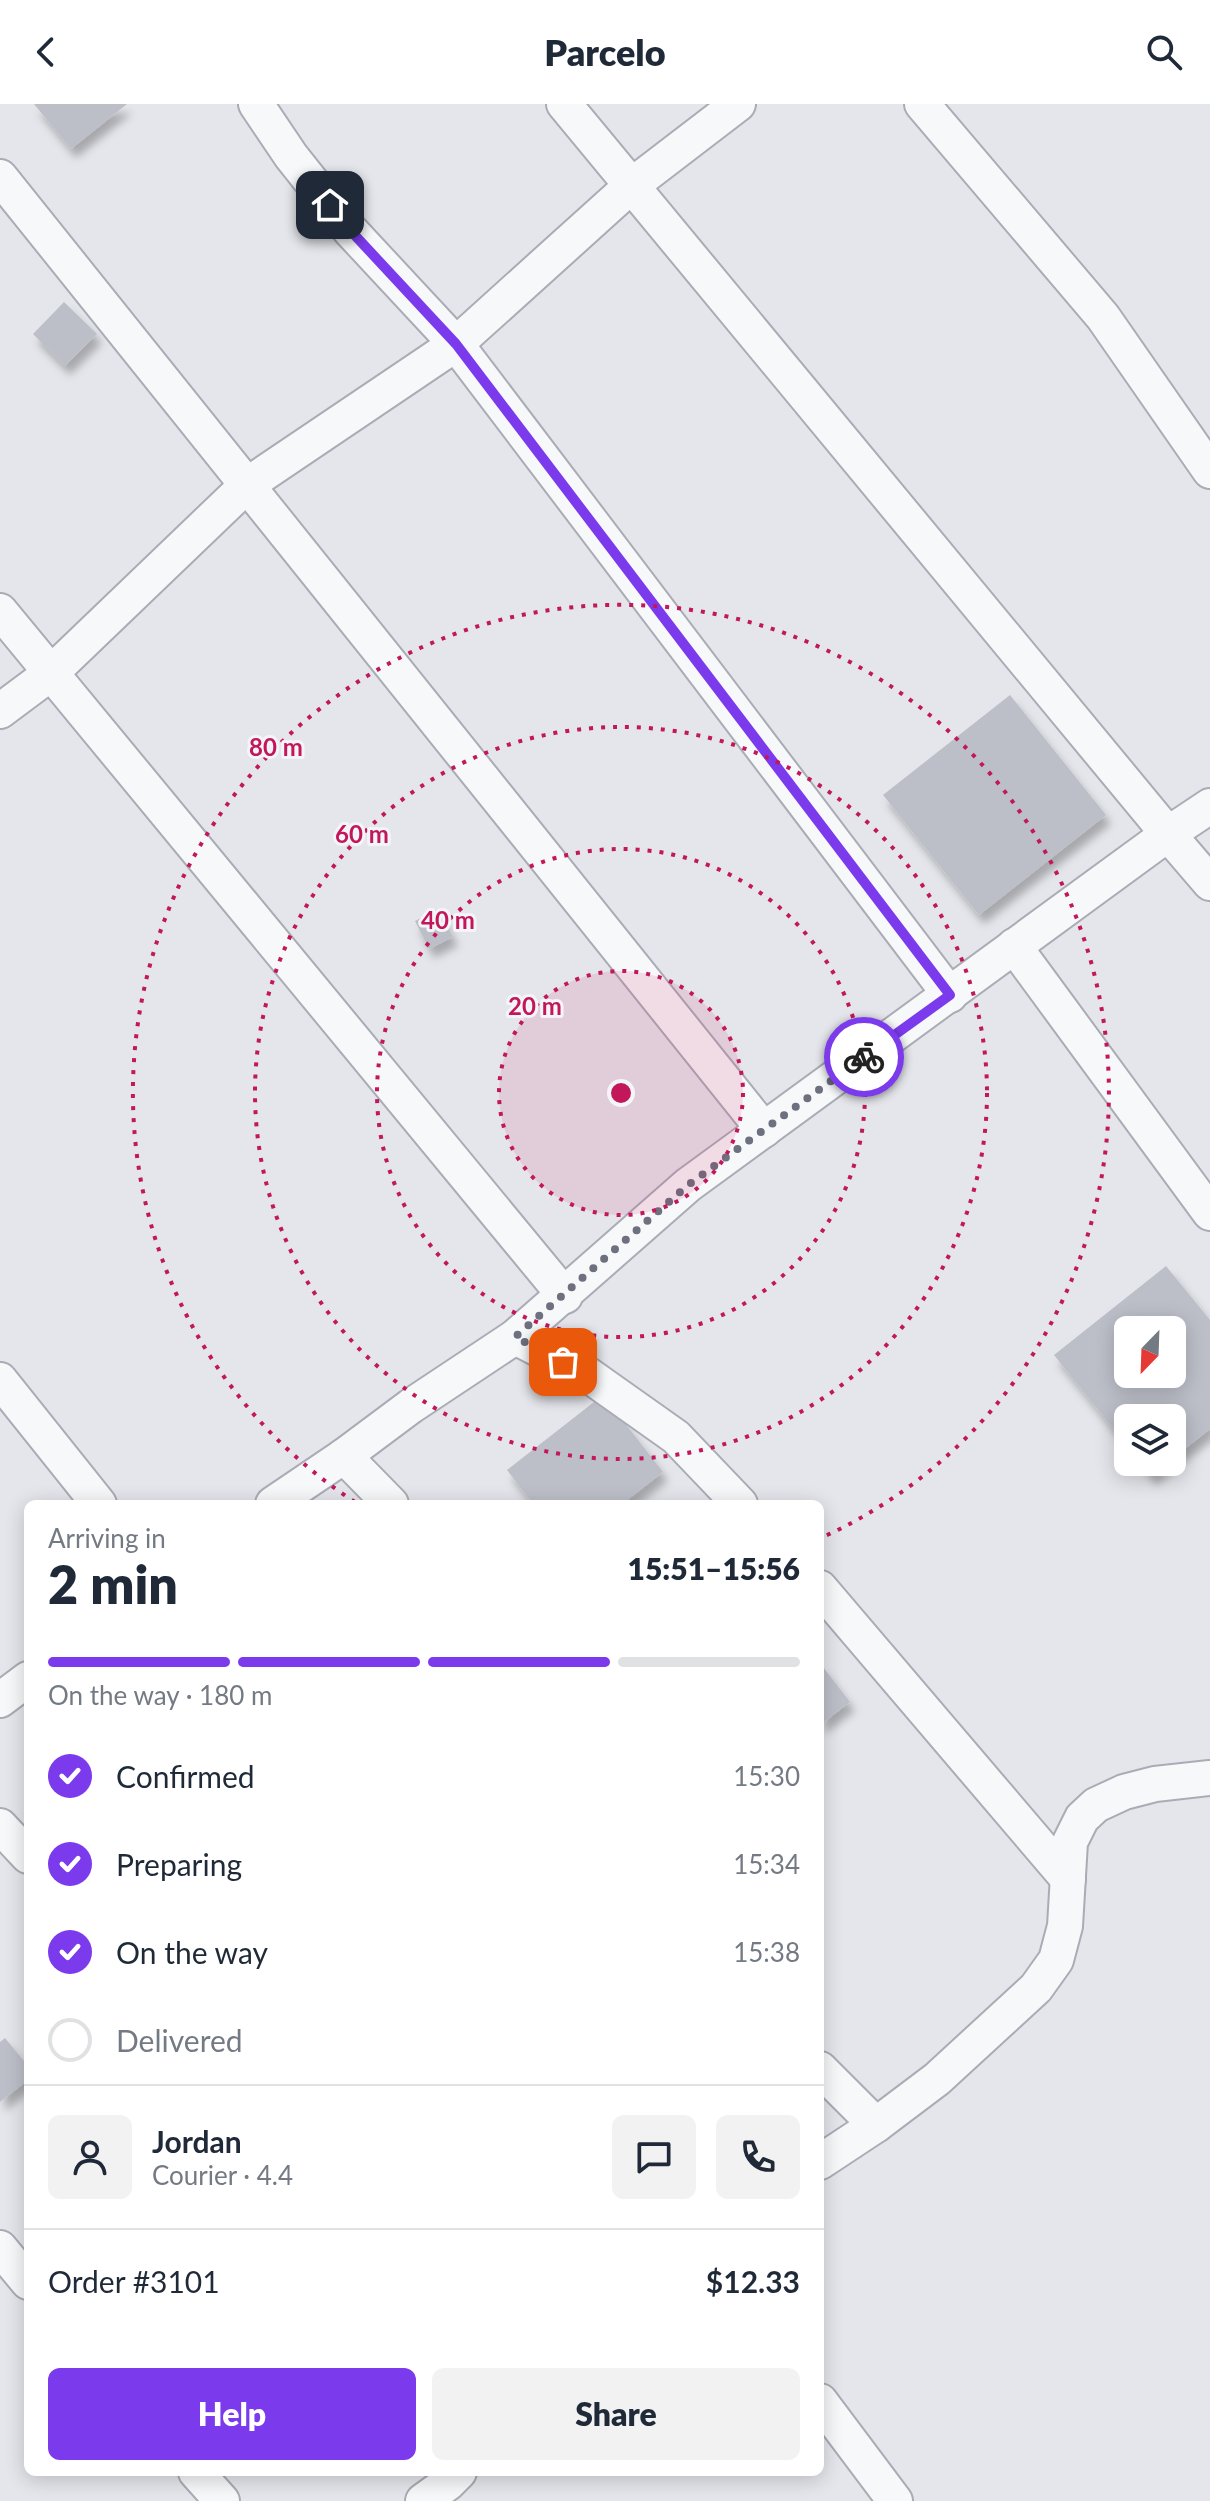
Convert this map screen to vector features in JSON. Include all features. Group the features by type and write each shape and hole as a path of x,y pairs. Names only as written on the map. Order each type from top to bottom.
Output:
{"street":[{"path":"256,104 291,156 349,229 456,344 950,995"},
{"path":"564,104 1210,883"},
{"path":"0,711 51,673 247,485 456,344 631,186 738,104"},
{"path":"922,104 1103,317 1210,471"},
{"path":"0,177 764,1130"},
{"path":"0,611 565,1296"},
{"path":"279,1500 515,1337 688,1185 1210,806"},
{"path":"1014,946 1210,1213"},
{"path":"515,1337 587,1374 676,1437 736,1500"},
{"path":"0,1380 96,1500"},
{"path":"344,1456 387,1500"},
{"path":"824,1593 1068,1879"},
{"path":"0,1700 24,1682"},
{"path":"824,2159 937,2079 1036,1988 1056,1960 1065,1926 1070,1842 1082,1818 1096,1805 1124,1792 1155,1784 1210,1778"},
{"path":"0,1826 24,1852"},
{"path":"824,2073 876,2125"},
{"path":"0,2248 24,2277"},
{"path":"824,2406 895,2501"},
{"path":"200,2476 222,2501"}],"building":[{"path":"34,104 127,104 71,149"},
{"path":"64,302 97,334 65,366 33,334"},
{"path":"1010,695 1106,815 979,915 883,795"},
{"path":"438,909 453,937 429,949 415,921"},
{"path":"1166,1266 1210,1320 1210,1429 1186,1448 1186,1404 1114,1404 1114,1430 1054,1355"},
{"path":"603,1395 663,1472 627,1500 530,1500 507,1470"},
{"path":"824,1668 850,1702 824,1722"},
{"path":"5,2038 24,2061 24,2083 0,2102 0,2042"}],"way so far":[{"path":"563,1362 515,1337 688,1185 864,1057"}],"route":[{"path":"330,205 456,344 950,995 864,1057"}]}
